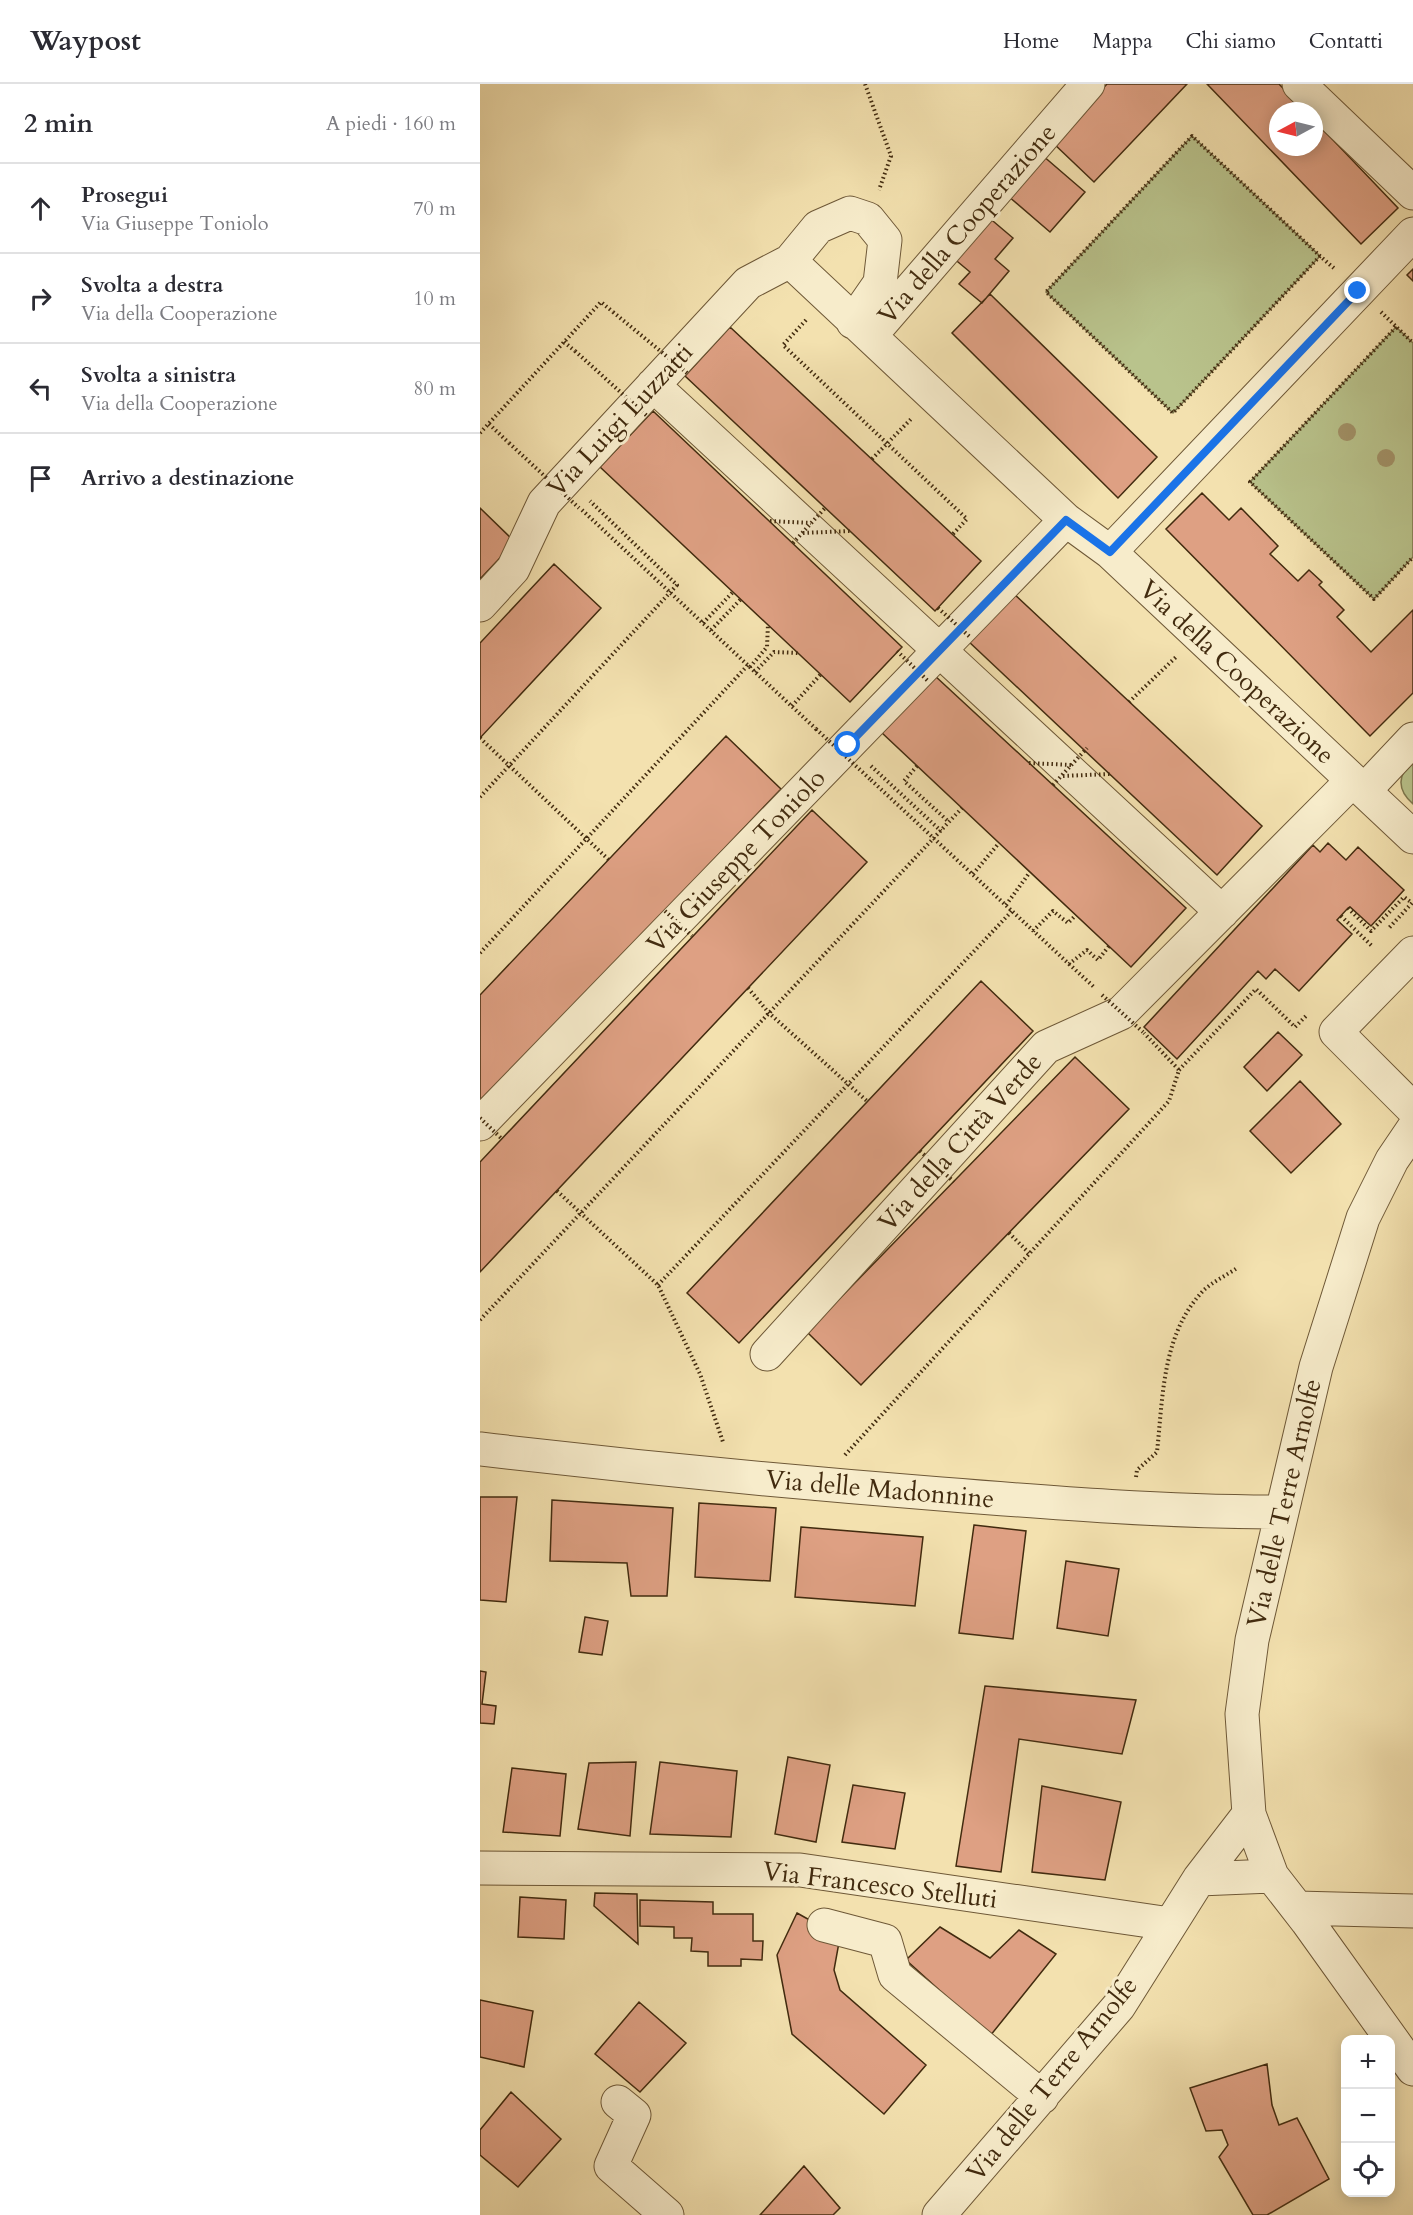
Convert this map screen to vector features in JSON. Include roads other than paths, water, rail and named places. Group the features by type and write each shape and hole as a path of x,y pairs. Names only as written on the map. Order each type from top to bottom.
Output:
{"street":[{"name":"Via della Cooperazione","path":"861,329 1088,84"},
{"path":"1299,84 1413,193"},
{"name":"Via della Cooperazione","path":"861,329 880,283 885,240 868,219 850,213 818,227 790,261 861,329 1066,520 1110,552 1413,837"},
{"path":"1110,552 1413,234"},
{"name":"Via Luigi Luzzatti","path":"480,605 513,569 544,503 573,493 748,283 790,261"},
{"path":"650,401 955,643 1222,912"},
{"name":"Via Giuseppe Toniolo","path":"491,1132 848,745 955,643 1066,520"},
{"path":"1358,786 1413,739"},
{"name":"Via della Città Verde","path":"766,1354 1046,1047 1121,1013 1222,912 1358,786"},
{"path":"1413,953 1336,1032 1413,1109"},
{"name":"Via delle Terre Arnolfe","path":"939,2215 1119,2007 1199,1879 1249,1814 1242,1714 1252,1640 1281,1512 1316,1368 1349,1258 1363,1218 1392,1160 1413,1129"},
{"name":"Via delle Madonnine","path":"480,1449 734,1477 1013,1500 1129,1507 1281,1512"},
{"path":"1249,1814 1272,1876 1413,2068"},
{"name":"Via Francesco Stelluti","path":"480,1868 800,1870 1170,1924"},
{"path":"1199,1879 1272,1876"},
{"path":"1297,1908 1413,1911"},
{"path":"824,1925 885,1941 896,1975 1042,2097"},
{"path":"618,2102 634,2115 611,2166 667,2215"}]}
